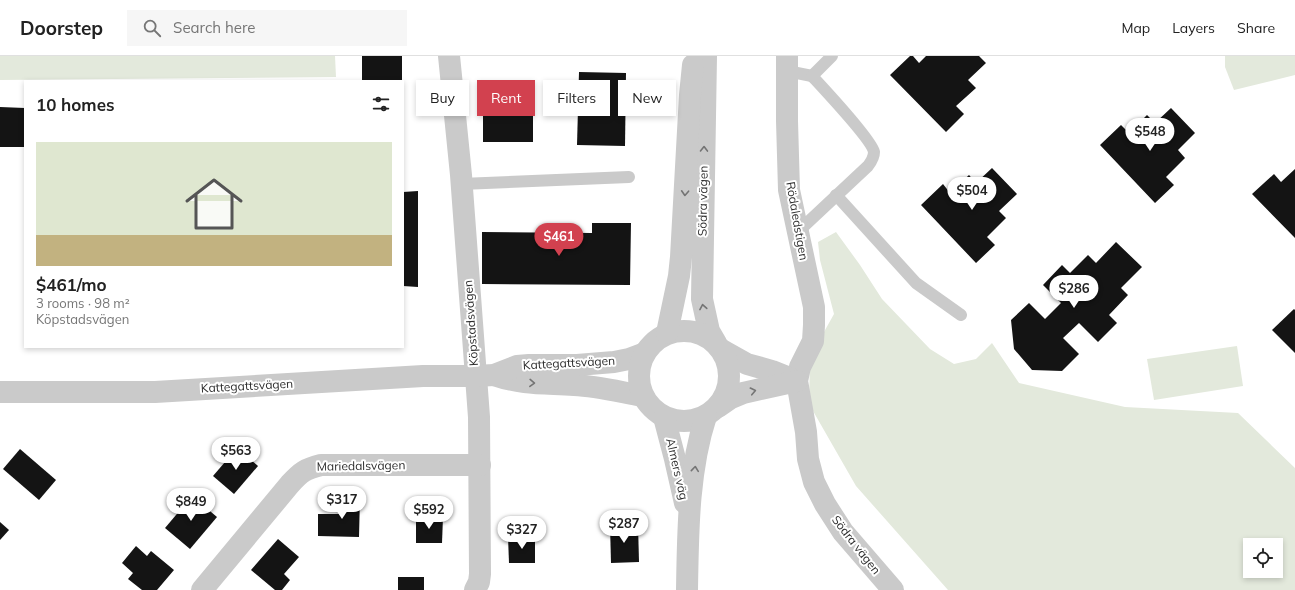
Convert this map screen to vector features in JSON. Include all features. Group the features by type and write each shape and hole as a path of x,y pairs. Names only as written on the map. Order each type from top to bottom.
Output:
{"street":[{"name":"Köpstadsvägen","path":"449,56 461,184 485,375 479,418 480,574 476,590"},
{"name":"Södra vägen","path":"668,334 680,270 690,95 694,56"},
{"name":"Södra vägen","path":"706,56 702,299 709,331 719,347"},
{"name":"Rödaledstigen","path":"787,64 787,121 790,190 796,228 814,307 813,341 800,367 797,381"},
{"path":"676,331 693,331 702,334 743,362 797,381 743,393 731,398 698,419 685,421 672,420 664,417 652,408 644,396 638,375 645,353 657,340 676,331"},
{"path":"712,411 727,392 729,384 729,366 719,347"},
{"name":"Kattegattsvägen","path":"485,375 516,366 577,365 614,362 629,359 645,353"},
{"name":"Kattegattsvägen","path":"0,392 155,392 423,376 485,375 525,383 601,387 644,396"},
{"name":"Södra vägen","path":"797,381 806,432 808,459 814,482 825,504 843,532 893,590"},
{"name":"Almers väg","path":"686,590 689,522 696,458 700,434 712,411"},
{"name":"Almers väg","path":"664,417 676,459 689,522"},
{"name":"Mariedalsvägen","path":"202,590 290,484 300,474 309,468 321,465 480,465"}],"lane":[{"path":"812,76 832,56"},
{"path":"787,64 812,76 864,135 874,151 873,158 868,166 804,225 796,228"},
{"path":"461,184 629,176"},
{"path":"836,195 916,283 962,315"}],"shaded area":[{"path":"0,56 335,56 336,77 0,80"},
{"path":"1225,56 1295,56 1295,75 1234,90 1225,67"},
{"path":"836,232 882,299 930,349 954,364 976,359 992,343 1019,383 1125,407 1238,413 1295,468 1295,590 948,590 856,486 809,404 810,357 834,314 820,260 818,242"},
{"path":"1237,346 1243,386 1154,400 1147,359"}],"building":[{"path":"362,56 402,56 402,80 362,80"},
{"path":"910,56 913,56 919,63 926,56 979,56 986,63 968,80 976,88 956,106 964,114 946,132 890,75"},
{"path":"579,72 626,73 626,80 618,80 618,116 625,116 625,146 577,145 578,116 610,116 610,80 579,80"},
{"path":"0,107 24,108 24,147 0,147"},
{"path":"1171,108 1195,133 1178,150 1185,158 1166,177 1174,185 1155,203 1100,145 1121,125 1129,133 1147,115 1155,123"},
{"path":"483,116 533,116 533,142 483,142"},
{"path":"992,168 1017,194 999,211 1006,218 987,237 995,245 976,263 921,205 943,184 950,193 969,175 976,183"},
{"path":"1295,169 1295,238 1252,194 1274,174 1281,182"},
{"path":"418,191 418,287 404,286 404,192"},
{"path":"592,223 631,223 630,285 482,284 482,232 592,233"},
{"path":"1116,242 1142,267 1121,288 1128,295 1109,315 1117,323 1098,342 1079,323 1063,338 1079,354 1062,371 1032,370 1014,349 1011,320 1029,303 1045,319 1061,303 1043,285 1062,265 1070,273 1088,255 1096,263"},
{"path":"1294,309 1295,310 1295,353 1272,330"},
{"path":"237,448 258,466 234,494 213,476"},
{"path":"20,449 56,480 39,500 3,469"},
{"path":"192,496 217,517 190,549 165,528"},
{"path":"341,497 360,497 359,537 318,536 318,514 341,514"},
{"path":"416,516 443,517 442,543 416,543"},
{"path":"0,522 9,530 0,540"},
{"path":"638,524 639,562 611,563 610,525"},
{"path":"508,537 535,537 535,563 509,563"},
{"path":"278,539 299,557 284,574 290,580 282,590 275,590 251,570"},
{"path":"136,546 147,556 151,551 174,570 157,590 142,590 128,579 133,573 122,563"},
{"path":"398,577 424,577 424,590 398,590"}]}
